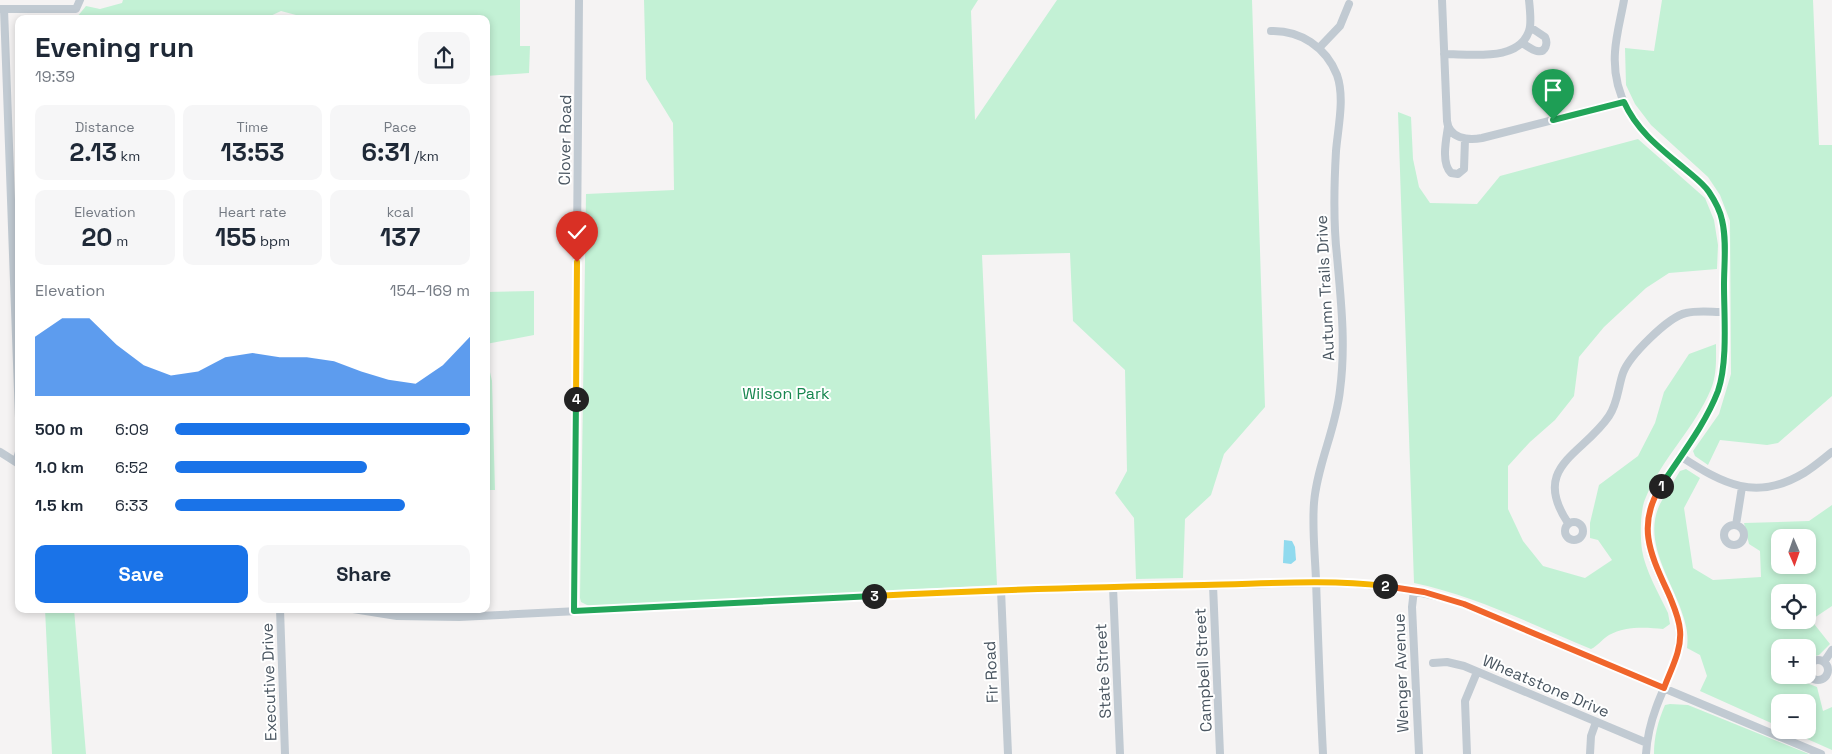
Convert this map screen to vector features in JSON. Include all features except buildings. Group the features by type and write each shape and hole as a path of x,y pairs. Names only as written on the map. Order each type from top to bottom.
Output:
{"street":[{"path":"15,322 2,9 76,9 80,0"},
{"name":"Clover Road","path":"574,611 579,0"},
{"path":"1442,0 1448,127 1446,167 1451,173 1458,174 1464,170 1466,139"},
{"path":"1444,54 1497,54 1512,50 1522,43 1530,27 1529,0"},
{"path":"1624,0 1615,61 1619,87 1624,102 1642,132 1704,185 1718,206 1724,228 1724,356 1721,382 1711,407 1652,501 1647,525 1647,539 1651,555 1676,612 1680,629 1678,650 1650,726 1646,754"},
{"path":"1319,48 1340,26 1349,4"},
{"path":"1522,43 1536,51 1543,50 1546,47 1546,37 1530,27"},
{"name":"Autumn Trails Drive","path":"1271,31 1290,32 1310,41 1319,48 1331,62 1336,72 1340,95 1334,212 1344,341 1338,407 1314,503 1323,754"},
{"path":"1448,127 1452,133 1466,139 1482,138 1624,102"},
{"path":"1568,523 1560,512 1555,494 1557,476 1568,457 1602,425 1611,413 1626,365 1634,354 1672,319 1685,313 1724,312"},
{"path":"0,452 15,461"},
{"path":"1680,456 1713,478 1742,487 1762,488 1785,483 1806,472 1832,452"},
{"path":"1736,525 1742,487"},
{"path":"378,613 434,618 1001,590 1316,583 1368,584 1414,590 1464,604 1821,754"},
{"name":"Campbell Street","path":"1213,585 1220,754"},
{"name":"State Street","path":"1113,587 1120,754"},
{"name":"Fir Road","path":"1001,590 1008,754"},
{"name":"Wenger Avenue","path":"1414,590 1412,607 1419,754"},
{"name":"Executive Drive","path":"280,613 285,754"},
{"path":"1824,662 1832,650"},
{"name":"Wheatstone Drive","path":"1433,663 1454,663 1647,743"},
{"path":"1467,754 1465,701 1477,672"},
{"path":"1590,754 1591,736 1596,722"}],"green space":[{"path":"123,0 520,0 520,46 530,46 529,73 490,76 490,15 296,15 281,11 272,15 79,15 86,6 100,9 122,3"},
{"name":"Wilson Park","path":"644,0 978,0 971,11 975,120 1057,0 1252,0 1265,407 1224,454 1211,495 1185,519 1183,578 1136,579 1134,518 1115,493 1127,471 1125,370 1073,321 1070,253 982,255 997,585 591,607 581,602 586,194 674,190 673,123 646,79"},
{"path":"1662,0 1813,0 1819,145 1832,145 1832,396 1778,443 1767,445 1720,440 1708,465 1695,456 1693,451 1719,414 1731,374 1730,221 1720,195 1708,177 1651,125 1635,104 1626,85 1625,48 1654,51"},
{"path":"1398,112 1411,117 1413,159 1419,187 1430,203 1477,204 1500,176 1638,139 1705,198 1714,220 1718,245 1717,269 1669,273 1646,288 1604,327 1579,357 1574,396 1555,420 1530,442 1508,466 1508,509 1523,541 1543,566 1585,578 1612,560 1598,540 1590,538 1590,523 1599,485 1638,456 1655,423 1664,392 1689,354 1716,344 1715,372 1711,389 1696,417 1661,469 1644,502 1641,523 1642,550 1646,566 1668,613 1670,624 1663,629 1622,630 1604,638 1591,649 1482,603 1414,583"},
{"path":"534,291 534,335 490,343 490,292"},
{"path":"490,372 492,381 495,490 490,490"},
{"path":"1686,469 1700,478 1684,508 1693,568 1713,580 1761,577 1760,551 1749,544 1744,523 1809,521 1832,505 1832,606 1816,617 1816,584 1771,584 1771,629 1816,629 1816,626 1830,644 1816,656 1816,639 1771,639 1771,684 1809,684 1817,687 1823,711 1832,707 1832,750 1807,739 1816,739 1816,694 1771,694 1771,723 1700,691 1707,676 1700,655 1687,648 1685,622 1659,557 1656,544 1655,517 1667,491 1680,471"},
{"path":"45,613 74,613 86,754 52,754"},
{"path":"1665,705 1688,705 1809,754 1654,754 1660,717"}],"water":[{"path":"1284,540 1292,541 1295,547 1296,560 1291,564 1283,563"}],"route":[{"path":"577,262 574,611 1001,590 1316,583 1368,584 1406,588 1464,604 1664,688 1676,658 1680,643 1680,629 1676,612 1648,547 1648,516 1652,501 1703,421 1721,382 1724,356 1724,228 1718,206 1704,185 1642,132 1628,112 1624,102 1553,120"}]}
